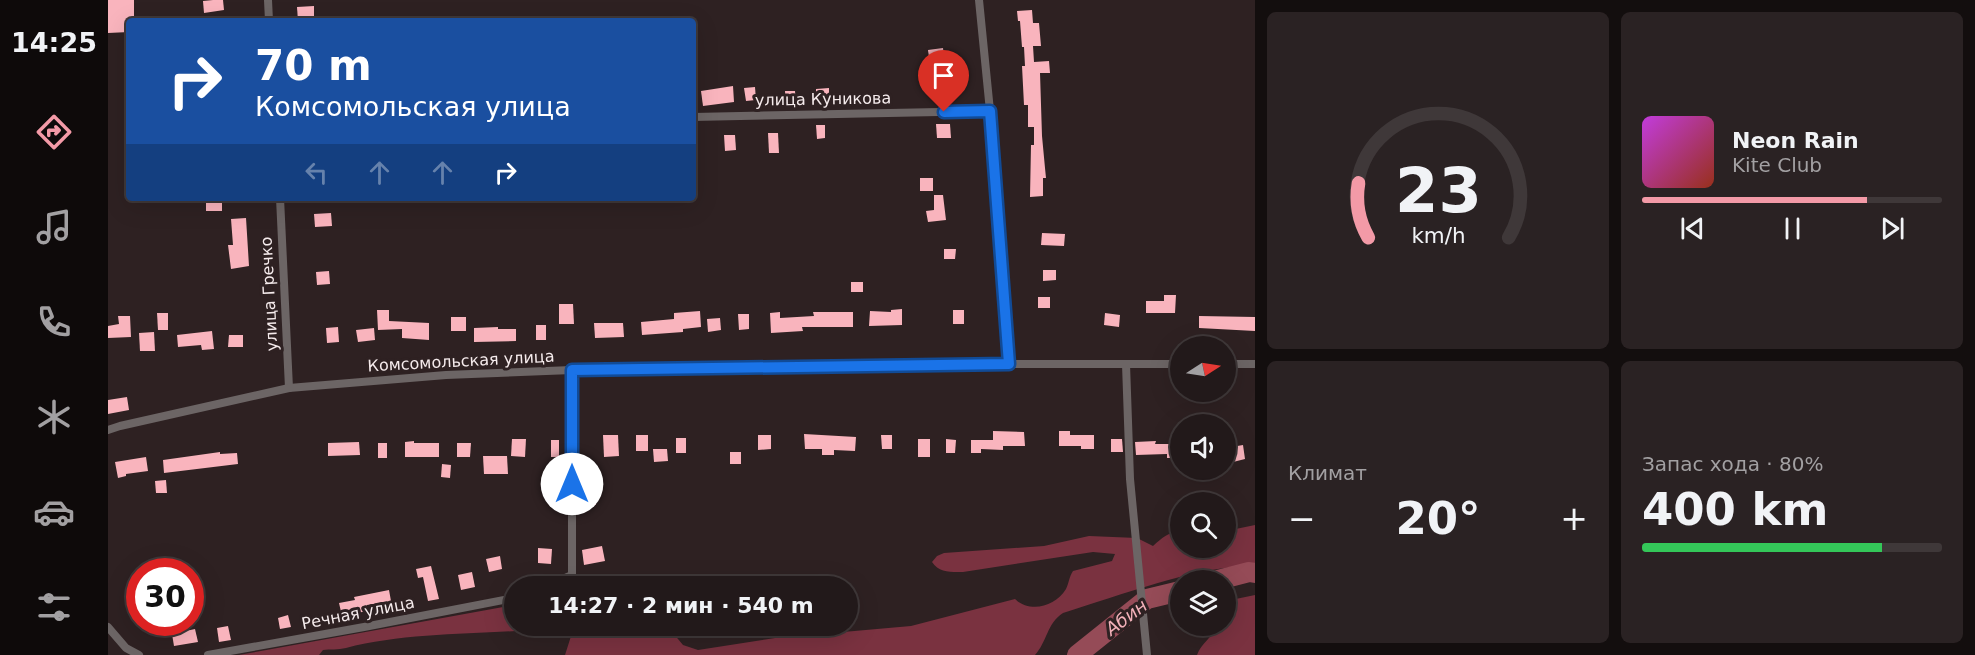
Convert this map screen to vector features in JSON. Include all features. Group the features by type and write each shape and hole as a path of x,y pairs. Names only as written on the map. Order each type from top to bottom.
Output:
{"street":[{"path":"267,0 269,18"},
{"path":"979,0 990,111 1009,364"},
{"name":"улица Куникова","path":"696,117 990,111"},
{"name":"улица Гречко","path":"279,201 289,388"},
{"path":"1126,364 1130,479 1148,655"},
{"name":"Комсомольская улица","path":"108,430 289,388 446,375 572,370 1170,364"},
{"path":"1236,364 1255,364"},
{"path":"570,576 572,575 572,370"},
{"name":"Речная улица","path":"208,655 504,600"},
{"path":"108,627 126,648 140,655"}],"shaded area":[{"path":"1255,525 1255,565 1213,570 1170,570 1170,580 1063,613 1050,627 1035,655 565,655 571,636 676,636 683,645 698,650 798,636 858,636 858,631 911,626 1015,599 1028,606 1042,606 1056,600 1061,595 1073,571 1112,561 1115,554 1093,552 963,572 942,570 932,562 944,553 1044,546 1089,536 1137,538 1153,546 1170,534 1170,558 1236,558 1236,529"},
{"path":"1255,595 1255,655 1197,655 1210,636 1236,636 1236,599"},
{"path":"504,607 504,632 391,639 343,649 323,650 319,655 239,655"}],"building":[{"path":"108,0 134,0 134,18 126,18 126,32 108,33"},
{"path":"223,0 224,10 204,13 203,1"},
{"path":"314,6 314,18 298,18 297,7"},
{"path":"1032,10 1033,23 1039,23 1041,46 1033,46 1034,62 1049,61 1050,73 1040,73 1046,178 1043,178 1043,196 1030,197 1031,145 1034,145 1034,127 1028,127 1028,105 1024,105 1022,66 1025,66 1024,47 1022,47 1017,11"},
{"path":"943,48 946,78 932,79 928,50"},
{"path":"733,86 734,102 703,106 701,91"},
{"path":"755,87 756,100 746,101 744,88"},
{"path":"829,88 829,102 816,102 816,89"},
{"path":"785,91 795,91 796,104 786,105"},
{"path":"936,124 950,124 951,138 937,138"},
{"path":"816,125 825,125 825,138 817,139"},
{"path":"768,133 778,133 779,153 769,153"},
{"path":"724,135 735,135 736,150 725,151"},
{"path":"920,178 933,178 933,191 920,191"},
{"path":"934,195 943,195 946,220 928,222 926,211 934,210"},
{"path":"206,201 222,201 222,211 206,211"},
{"path":"331,213 332,226 315,227 314,214"},
{"path":"246,218 249,266 231,269 228,245 233,245 231,219"},
{"path":"1042,233 1065,234 1064,246 1041,245"},
{"path":"944,249 956,249 955,259 944,259"},
{"path":"1043,270 1056,270 1056,280 1043,281"},
{"path":"329,271 330,284 317,285 316,272"},
{"path":"851,282 863,282 863,292 851,292"},
{"path":"1164,295 1176,295 1175,313 1146,313 1146,301 1164,301"},
{"path":"1038,297 1050,297 1050,308 1038,308"},
{"path":"559,304 573,304 574,324 559,324"},
{"path":"902,309 902,325 869,326 870,311 891,312 891,310"},
{"path":"377,310 389,310 389,321 429,323 429,340 402,338 402,329 378,330"},
{"path":"953,310 964,310 964,324 953,324"},
{"path":"700,311 701,327 683,329 683,332 642,335 641,322 674,319 674,313"},
{"path":"780,312 780,318 814,316 813,312 853,312 853,327 802,327 803,331 771,333 770,313"},
{"path":"157,313 168,313 168,330 158,330"},
{"path":"1105,313 1120,315 1119,327 1104,325"},
{"path":"738,314 749,314 749,329 739,330"},
{"path":"118,316 130,316 131,337 108,338 108,326 119,324"},
{"path":"1199,316 1255,317 1255,331 1199,328"},
{"path":"451,317 466,317 466,331 451,331"},
{"path":"720,318 721,330 708,332 707,319"},
{"path":"594,323 623,323 624,337 595,338"},
{"path":"536,325 546,325 546,340 536,340"},
{"path":"338,327 339,342 327,343 326,328"},
{"path":"498,327 498,329 516,329 516,341 474,342 474,328"},
{"path":"374,328 375,340 358,342 356,330"},
{"path":"212,331 214,349 202,350 201,345 178,347 177,335"},
{"path":"154,332 155,351 140,351 139,333"},
{"path":"229,335 243,335 243,347 228,347"},
{"path":"127,397 129,410 108,414 108,400"},
{"path":"993,431 1024,432 1025,446 1003,446 1003,450 981,449 981,453 971,453 971,440 993,440"},
{"path":"1059,431 1070,431 1070,435 1094,435 1094,449 1081,449 1081,446 1059,446"},
{"path":"804,434 856,437 855,451 834,450 834,455 822,455 822,449 805,449"},
{"path":"603,435 618,435 619,456 604,457"},
{"path":"636,435 648,435 648,451 636,451"},
{"path":"758,435 771,435 771,449 758,450"},
{"path":"881,435 892,435 892,449 882,449"},
{"path":"676,438 686,438 686,453 676,453"},
{"path":"512,439 526,439 525,457 511,456"},
{"path":"918,439 930,439 930,457 918,457"},
{"path":"946,439 956,440 955,453 946,453"},
{"path":"1111,439 1122,439 1123,452 1111,452"},
{"path":"551,440 559,440 559,457 551,457"},
{"path":"414,441 414,443 439,443 439,457 405,457 405,442"},
{"path":"1156,441 1155,444 1170,444 1170,458 1167,458 1167,454 1136,455 1135,442"},
{"path":"359,442 360,455 328,456 328,443"},
{"path":"378,443 387,443 387,458 378,458"},
{"path":"457,443 471,443 470,457 457,457"},
{"path":"1243,445 1245,459 1236,461 1236,446"},
{"path":"653,449 667,449 668,461 654,462"},
{"path":"220,452 220,454 237,453 238,464 164,473 163,460"},
{"path":"730,452 741,452 741,464 730,464"},
{"path":"483,456 507,456 508,474 484,474"},
{"path":"146,457 148,471 126,474 118,478 115,462"},
{"path":"442,464 451,465 450,478 441,477"},
{"path":"549,476 564,476 564,488 549,488"},
{"path":"166,480 167,493 156,493 155,481"},
{"path":"595,490 596,505 581,506 580,491"},
{"path":"602,546 605,561 584,565 582,550"},
{"path":"538,548 552,549 551,564 538,563"},
{"path":"500,556 502,569 489,572 486,559"},
{"path":"431,566 439,599 428,601 423,577 418,578 416,569"},
{"path":"472,572 475,587 461,590 458,575"},
{"path":"389,590 391,601 367,605 367,611 342,616 339,603 355,600 354,597"},
{"path":"288,615 291,627 280,629 278,618"},
{"path":"228,626 231,640 219,642 217,628"},
{"path":"172,636 197,636 198,642 174,646"}],"waterway":[{"name":"Абин","path":"1236,575 1255,573"},
{"name":"Абин","path":"1077,655 1147,599 1170,593"}],"route":[{"path":"572,484 572,370 1009,364 990,111 944,112"}]}
